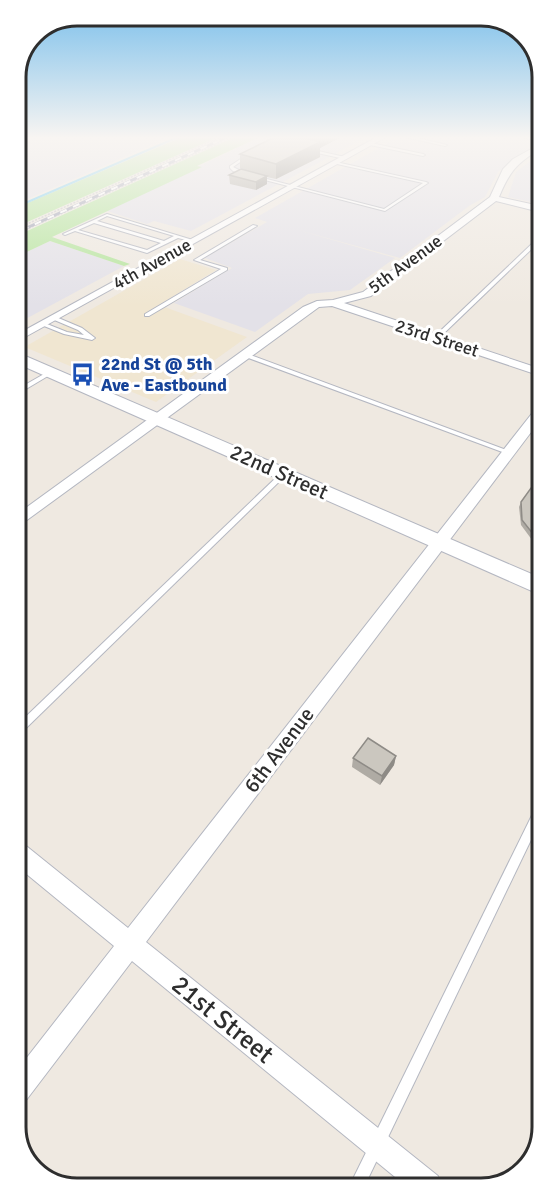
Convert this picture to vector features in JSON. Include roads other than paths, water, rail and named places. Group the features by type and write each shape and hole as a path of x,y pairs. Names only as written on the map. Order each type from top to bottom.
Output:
{"street":[{"name":"4th Avenue","path":"26,333 281,193"},
{"name":"5th Avenue","path":"26,516 307,309 317,304 333,303 367,294 494,198 496,193"},
{"path":"494,198 532,206"},
{"name":"23rd Street","path":"333,303 532,370"},
{"name":"22nd Street","path":"26,361 532,583"},
{"name":"6th Avenue","path":"26,1080 532,421"},
{"name":"21st Street","path":"26,860 419,1178"}],"lane":[{"path":"317,193 385,210 411,193"},
{"path":"65,234 107,215 194,241"},
{"path":"93,221 165,243"},
{"path":"147,315 225,269 196,260 255,226"},
{"path":"75,230 147,252 178,236"},
{"path":"437,337 532,247"},
{"path":"42,324 66,333 92,338 80,329 54,318"},
{"path":"245,355 507,452"},
{"path":"26,387 51,372"},
{"path":"26,722 284,474"},
{"path":"360,1178 532,826"}],"waterway":[{"path":"26,203 48,193"}],"railway":[{"path":"26,228 103,193"}],"place":[{"name":"22nd St @ 5th Ave - Eastbound","path":"83,374"}]}
